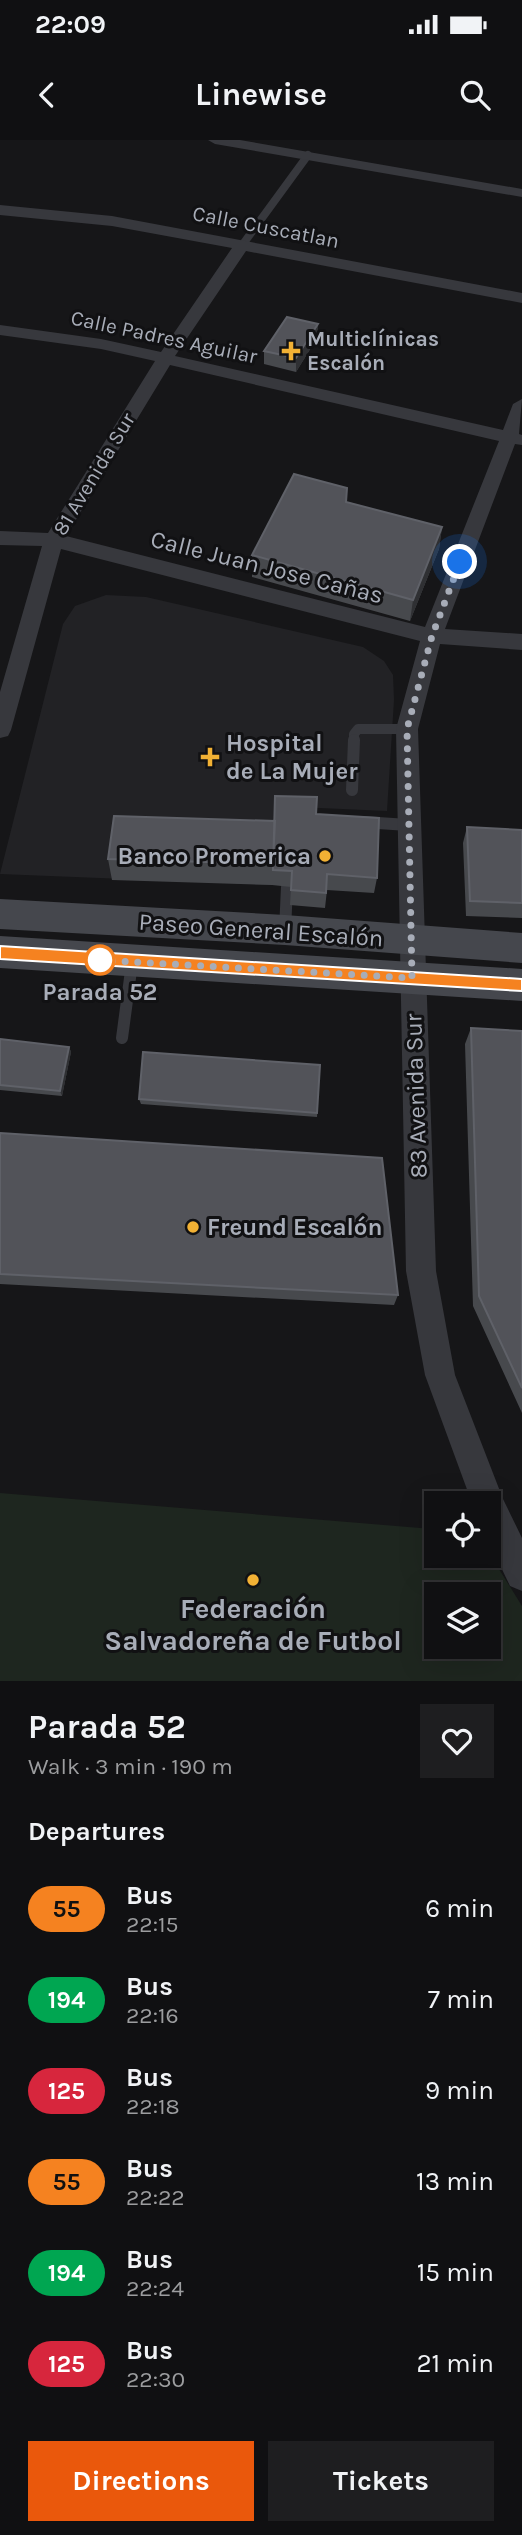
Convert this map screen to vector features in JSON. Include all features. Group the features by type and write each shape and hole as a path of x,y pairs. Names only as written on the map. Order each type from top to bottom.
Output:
{"main road":[{"name":"Paseo General Escalón","path":"0,915 285,930 522,948"},
{"name":"Paseo General Escalón","path":"0,953 522,985"}],"street":[{"path":"215,140 522,194"},
{"name":"Calle Cuscatlan","path":"0,210 112,221 522,298"},
{"name":"81 Avenida Sur","path":"0,730 54,540 164,360 243,244"},
{"name":"Calle Padres Aguilar","path":"0,330 101,344 515,438"},
{"name":"83 Avenida Sur","path":"484,1491 440,1375 421,1271 407,729 432,636 515,438 522,404"},
{"name":"Calle Juan Jose Cañas","path":"0,538 54,540 432,636 522,642"},
{"name":"83 Avenida Sur","path":"501,1530 522,1574"}],"lane":[{"path":"243,244 308,155"},
{"path":"352,790 354,734 358,729 407,729"},
{"path":"355,821 408,825"},
{"path":"285,930 287,887"},
{"path":"122,1038 132,962"}],"shaded area":[{"name":"Hospital de La Mujer","path":"106,595 146,597 363,647 384,661 393,675 394,700 387,811 275,806 272,885 0,874 63,624 75,606"},
{"name":"Federación Salvadoreña de Futbol","path":"0,1493 424,1528 424,1568 498,1568 522,1606 522,1681 0,1681"}],"building":[{"path":"287,317 318,324 296,358 264,351"},
{"path":"294,474 347,488 346,502 442,527 413,600 252,555"},
{"name":"Banco Promerica","path":"275,796 317,797 316,814 379,818 377,878 327,874 326,893 291,890 292,871 273,870"},
{"path":"114,816 275,821 273,864 108,859"},
{"path":"467,827 522,830 522,903 470,901"},
{"path":"471,1028 522,1031 522,1388 479,1296"},
{"path":"0,1039 69,1047 60,1091 0,1085"},
{"path":"143,1052 320,1065 317,1113 139,1099"},
{"name":"Freund Escalón","path":"0,1133 382,1158 398,1295 0,1274"}],"bus line":[{"name":"55","path":"0,953 522,985"}],"place":[{"name":"Multiclínicas Escalón","path":"291,351"},
{"name":"Hospital de La Mujer","path":"210,757"},
{"name":"Banco Promerica","path":"325,856"},
{"name":"Parada 52","path":"100,960"},
{"name":"Freund Escalón","path":"193,1227"},
{"name":"Federación Salvadoreña de Futbol","path":"253,1580"}],"route":[{"path":"100,960 412,978 407,729 432,636 460,562"}]}
